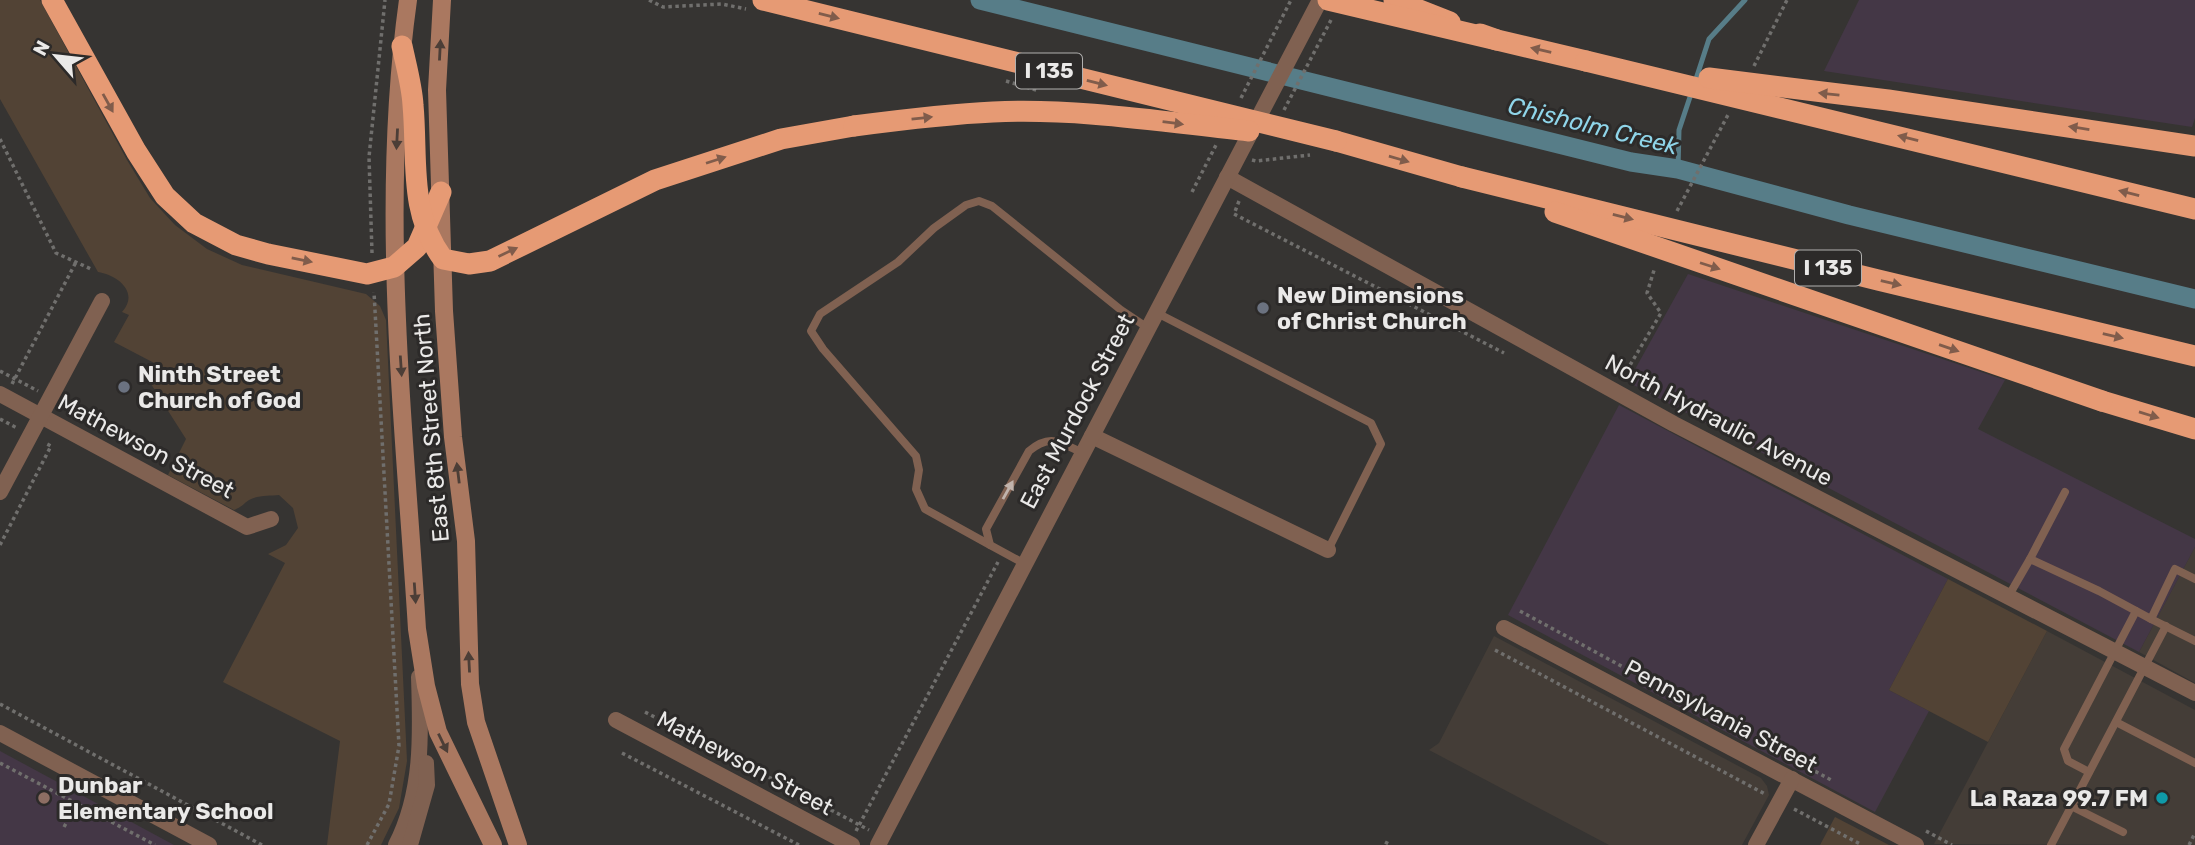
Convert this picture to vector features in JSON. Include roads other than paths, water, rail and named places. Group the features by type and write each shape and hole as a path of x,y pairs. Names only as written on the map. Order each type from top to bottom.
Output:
{"highway":[{"path":"52,0 136,151 165,196 194,223 236,245 367,274 383,270 417,247 441,192"},
{"name":"I 135","path":"763,0 1336,141 1462,177 2195,356"},
{"path":"1394,0 1497,40"},
{"path":"1325,4 1497,40 2195,209"},
{"path":"402,46 413,104 415,165 425,232 443,259 469,264 490,261 655,180 781,139 854,126 995,112 1065,113 1120,116 1336,141"},
{"path":"1586,61 1816,93 1888,100 2195,146"},
{"path":"1462,177 1615,234 2102,401 2195,429"}],"street":[{"name":"East 8th Street North","path":"396,845 414,795 421,748 417,629 383,270 396,170 402,46 408,0"},
{"name":"East 8th Street North","path":"442,0 437,90 444,311 453,437 466,541 470,684 476,722 518,845"},
{"name":"East Murdock Street","path":"878,845 1227,177 1325,4"},
{"name":"North Hydraulic Avenue","path":"1227,177 1674,424 2195,693"},
{"path":"0,492 102,301"},
{"name":"Mathewson Street","path":"3,395 247,527 271,519"},
{"path":"1092,436 1328,550"},
{"name":"Pennsylvania Street","path":"1504,628 1916,845"},
{"path":"417,629 426,686 438,732 492,845"},
{"name":"Mathewson Street","path":"616,720 851,844"},
{"path":"0,733 209,845"},
{"name":"East 8th Street North","path":"410,845 427,785 426,764 421,748"},
{"path":"1756,845 1792,779"}],"lane":[{"path":"1025,564 925,509 916,489 919,470 916,456 823,349 811,331 820,314 898,262 934,228 966,205 979,201 992,206 1121,310 1148,328"},
{"path":"1157,313 1371,423 1381,444 1328,550"},
{"path":"990,545 986,529 1029,451 1039,442 1051,439 1083,453"},
{"path":"2008,597 2064,492"},
{"path":"2030,559 2195,641"},
{"path":"2151,619 2175,569 2195,579"},
{"path":"2089,772 2068,761 2064,750 2136,611"},
{"path":"2050,845 2166,626"},
{"path":"2116,722 2195,763"},
{"path":"2071,806 2123,832"}],"waterway":[{"name":"Chisholm Creek","path":"980,0 1631,162 1678,169 1849,215 2195,299"},
{"path":"1695,82 1709,39 1745,0"},
{"path":"1678,169 1679,130 1692,91"}],"place":[{"name":"New Dimensions of Christ Church","path":"1263,308"},
{"name":"Ninth Street Church of God","path":"124,387"},
{"name":"Dunbar Elementary School","path":"44,798"},
{"name":"La Raza 99.7 FM","path":"2162,798"}]}
